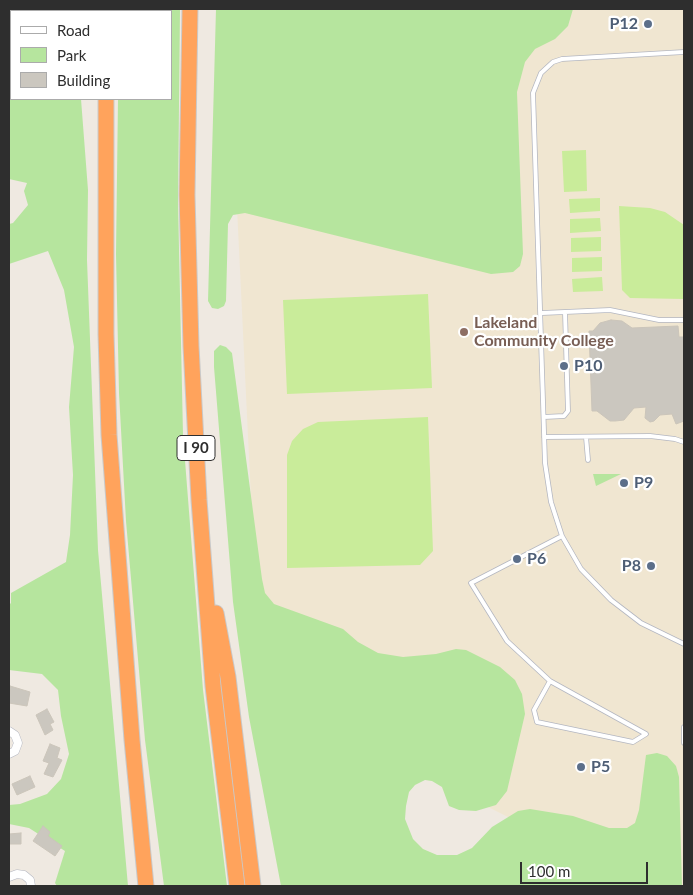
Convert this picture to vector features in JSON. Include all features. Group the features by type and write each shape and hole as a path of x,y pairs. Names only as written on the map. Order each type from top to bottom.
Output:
{"highway":[{"name":"I 90","path":"190,9 188,204 191,346 213,686 237,886"},
{"path":"106,100 106,334 109,426 132,740 146,886"},
{"path":"202,537 228,676 253,886"},
{"path":"132,740 153,886"}],"street":[{"path":"9,731 15,734 18,743 15,750 9,754"},
{"path":"9,878 18,874 24,875 30,880 31,886"}],"lane":[{"path":"684,52 562,59 546,67 538,79 533,93 547,483 562,536 581,569 611,600 641,623 684,644"},
{"path":"542,313 610,310 659,320 684,320"},
{"path":"544,417 564,416 568,411 566,312"},
{"path":"544,437 650,436 684,442"},
{"path":"586,437 588,460"},
{"path":"550,681 534,710 537,722 633,742 646,734 550,681 507,641 471,583 562,536"},
{"path":"684,727 684,743"}],"shaded area":[{"name":"Lakeland Community College","path":"280,9 684,9 684,886 526,886 508,817 360,743 257,623 229,41"}],"green space":[{"path":"9,9 81,9 10,10 10,100 81,100 88,190 87,260 98,550 128,886 57,886 55,883 65,851 29,828 9,824 9,805 20,804 47,794 61,779 69,754 58,690 42,674 9,670 9,605 11,603 11,593 66,562 70,535 73,475 69,407 74,347 64,290 48,251 9,264 9,224 13,223 28,205 24,191 27,183 9,179"},
{"path":"180,9 178,202 183,435 203,690 227,886 164,886 145,740 126,521 119,393 116,254 118,100 172,100 172,10 119,10"},
{"path":"216,9 573,9 568,26 555,39 535,49 525,62 517,92 523,254 520,266 513,272 491,274 245,213 233,215 228,224 226,301 224,306 218,309 212,308 208,301"},
{"path":"586,150 587,191 564,192 562,151"},
{"path":"600,198 600,211 570,213 569,199"},
{"path":"619,206 650,208 665,212 684,225 684,299 630,298 622,290"},
{"path":"600,218 601,231 570,233 570,219"},
{"path":"601,237 601,251 571,252 571,238"},
{"path":"602,257 602,271 572,272 572,258"},
{"path":"602,277 603,291 573,292 572,279"},
{"path":"428,294 432,388 287,394 283,300"},
{"path":"220,345 226,347 232,353 262,579 265,593 274,604 343,629 358,642 378,653 403,657 436,654 456,649 466,650 500,667 515,680 522,694 525,714 507,791 496,805 476,811 459,810 449,806 442,787 432,781 425,780 415,785 409,792 405,819 413,839 423,849 437,855 457,855 472,848 492,827 518,811 530,809 573,816 609,828 627,828 635,823 639,810 646,755 657,753 667,756 676,766 679,777 682,886 281,886 249,717 233,602 214,367 214,351"},
{"path":"428,417 433,551 420,565 287,568 287,455 292,441 303,429 318,422"},
{"path":"593,474 621,474 596,486"}],"building":[{"path":"611,320 622,321 632,328 678,326 679,337 684,337 684,421 676,424 672,414 660,415 650,422 645,418 646,407 634,408 624,420 615,421 610,421 597,411 592,411 589,331 593,331 600,323"},
{"path":"10,686 30,692 27,706 9,703"},
{"path":"47,709 54,722 50,724 53,730 45,735 36,715"},
{"path":"50,744 60,748 57,758 62,760 53,777 44,774 49,763 43,761"},
{"path":"30,776 35,787 17,795 12,784"},
{"path":"43,826 50,832 48,836 62,846 55,856 33,841"},
{"path":"21,833 21,844 9,844 9,834"}],"place":[{"name":"P12","path":"648,24"},
{"name":"Lakeland Community College","path":"464,332"},
{"name":"P10","path":"564,366"},
{"name":"P9","path":"624,483"},
{"name":"P6","path":"517,559"},
{"name":"P8","path":"651,566"},
{"name":"P5","path":"581,767"}]}
